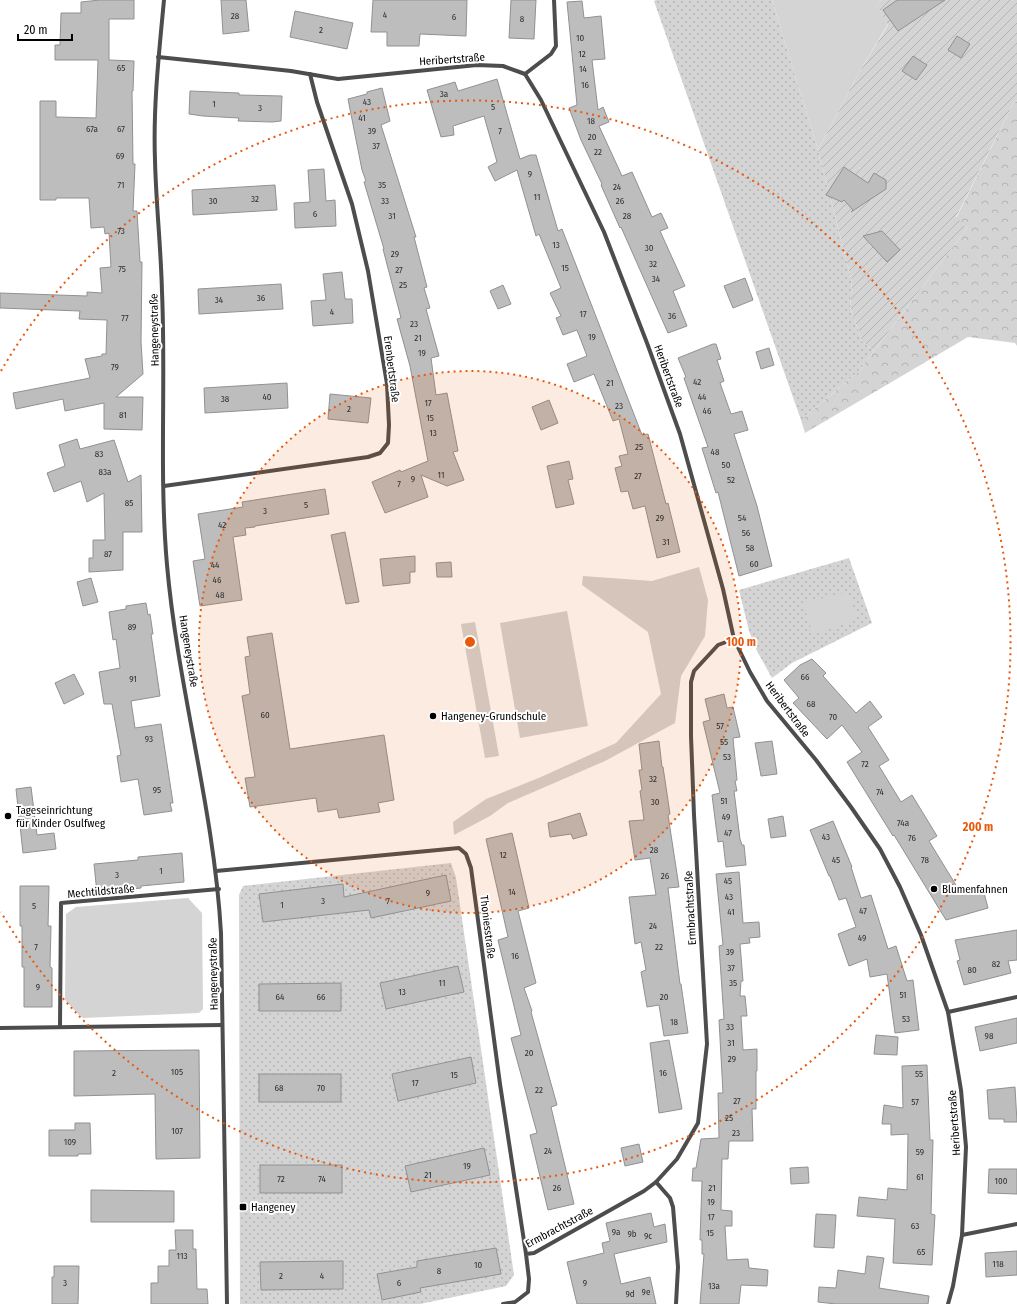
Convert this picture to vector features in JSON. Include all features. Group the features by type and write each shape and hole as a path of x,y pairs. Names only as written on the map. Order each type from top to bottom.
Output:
{"street":[{"name":"Hangeneystraße","path":"164,0 158,58 154,158 162,291 164,486 167,564 175,629 219,889 227,1304"},
{"path":"525,74 551,54 556,46 554,0"},
{"name":"Heribertstraße","path":"158,58 291,71 338,79 477,65 503,66 525,74 541,100 604,232 650,350 680,434 723,589 734,639 750,672 767,701 816,760 880,849 900,887 918,928 948,1012 961,1090 966,1147 962,1235 953,1286 948,1304"},
{"name":"Erenbertstraße","path":"164,486 368,457 380,453 388,443 389,425 387,384 368,271 352,204 317,102 310,74"},
{"name":"Ermbrachtstraße","path":"503,1304 515,1302 528,1292 529,1279 526,1254 534,1252 587,1223 644,1191 656,1182 677,1159 698,1123 707,1044 694,815 691,736 691,682 694,671 718,645 734,639"},
{"name":"Thoniesstraße","path":"216,871 458,848 466,854 471,868 501,1091 526,1254"},
{"name":"Mechtildstraße","path":"60,1027 61,903 219,889"},
{"path":"948,1012 1017,997"},
{"path":"0,1028 222,1025"},
{"path":"656,1182 670,1198 673,1207 678,1267 676,1304"},
{"path":"962,1235 1017,1224"}],"green space":[{"path":"772,0 818,150 852,282 850,307 862,341 874,351 859,371 801,420 654,1"},
{"path":"772,0 882,0 876,4 888,24 858,74 818,150"},
{"path":"882,0 1017,0 1017,100 1013,104 956,217 967,228 874,351 862,341 850,307 852,282 818,150 858,74 888,25 876,4"},
{"path":"1017,100 1017,346 1015,343 968,337 805,433 801,420 859,371 967,228 956,218 1013,104"},
{"path":"849,558 872,623 792,663 772,678 757,651 749,631 739,590"},
{"path":"699,567 708,600 705,636 681,676 675,723 605,761 508,803 490,816 454,835 453,822 486,799 541,777 616,743 661,694 648,632 582,585 583,576 652,581"},
{"path":"848,592 857,619 813,635 803,603"},
{"path":"567,611 588,726 520,738 500,623"},
{"path":"475,622 499,756 485,758 461,624"},
{"path":"451,863 456,878 514,1275 506,1286 420,1304 240,1304 239,895 243,886"},
{"path":"188,898 202,913 203,1009 199,1013 83,1018 79,1015 65,1000 66,914 76,907"}],"building":[{"path":"100,0 134,0 134,19 109,19 109,60 134,61 132,91 133,164 135,164 133,211 137,211 140,262 142,262 141,342 143,374 116,397 143,397 142,430 104,429 104,403 65,411 63,399 16,409 13,393 90,378 85,359 106,354 107,320 79,319 80,311 0,308 0,293 87,296 87,292 102,293 100,268 111,267 109,233 105,234 104,227 91,228 89,198 56,198 56,200 40,200 40,101 56,101 56,117 96,118 98,60 55,60 55,45 60,45 61,13 81,13 81,2"},
{"path":"221,0 246,0 249,31 223,34"},
{"path":"373,0 467,0 466,36 420,34 419,46 387,46 387,32 371,32"},
{"path":"511,0 536,0 534,39 509,38"},
{"path":"897,0 945,0 898,31 883,10"},
{"path":"582,1 584,18 601,16 605,59 592,60 598,110 603,107 609,122 599,126 622,176 632,172 652,217 661,213 668,228 660,231 685,286 673,291 687,326 668,333 581,140 569,108 577,105 567,2"},
{"path":"295,11 353,23 347,49 290,37"},
{"path":"957,36 970,44 961,58 948,50"},
{"path":"913,56 927,65 916,80 902,71"},
{"path":"497,79 520,159 530,155 536,155 558,231 562,229 642,435 648,434 666,504 668,503 680,552 657,558 645,506 633,509 628,491 621,492 615,468 622,466 619,456 628,454 619,419 613,421 594,374 574,382 567,364 587,356 577,330 563,335 556,318 561,316 550,293 561,288 539,234 536,236 517,170 495,181 488,167 497,162 484,116 453,126 454,135 441,137 427,90 455,82 458,91"},
{"path":"382,88 390,121 381,125 416,237 414,237 427,287 424,288 430,308 426,309 439,356 431,358 436,395 447,393 458,451 453,452 464,480 447,486 421,475 428,497 385,513 372,482 400,470 401,472 428,461 410,366 397,319 401,318 384,249 364,182 366,181 362,170 348,99"},
{"path":"190,91 239,93 239,95 282,96 281,121 238,121 239,118 189,114"},
{"path":"844,167 868,183 874,173 886,180 886,189 851,212 853,210 844,200 842,202 826,195"},
{"path":"324,169 326,201 335,200 336,226 295,228 294,203 310,202 308,170"},
{"path":"275,185 277,210 193,215 192,190"},
{"path":"882,231 900,250 887,262 863,236"},
{"path":"342,272 345,299 352,299 353,323 313,326 311,301 326,300 323,274"},
{"path":"745,278 753,300 733,308 724,286"},
{"path":"281,284 283,309 199,314 198,289"},
{"path":"503,285 511,304 498,309 490,291"},
{"path":"716,344 721,359 717,360 724,381 720,383 731,414 742,411 748,430 734,434 757,506 772,566 739,576 718,492 716,493 702,448 708,447 684,378 686,377 678,358"},
{"path":"769,348 774,365 761,369 756,352"},
{"path":"287,383 288,408 205,413 204,388"},
{"path":"330,394 371,398 368,423 328,419"},
{"path":"549,400 558,423 541,430 532,407"},
{"path":"77,439 80,449 114,440 128,482 141,475 142,532 123,532 123,570 89,572 89,558 93,558 93,540 105,540 104,493 87,502 81,481 54,492 47,473 65,466 59,445"},
{"path":"569,461 573,479 568,480 574,504 556,508 547,466"},
{"path":"325,489 329,514 245,528 246,535 233,537 242,600 200,606 193,561 205,559 198,514 243,507 242,502"},
{"path":"345,532 359,602 346,604 331,535"},
{"path":"415,556 415,572 410,572 410,583 383,586 380,559"},
{"path":"451,562 452,577 437,577 436,563"},
{"path":"91,578 98,602 83,606 77,582"},
{"path":"146,603 148,615 150,614 153,634 151,634 160,696 131,701 135,728 161,724 173,803 170,803 172,811 144,815 138,779 121,782 117,756 121,755 112,704 104,704 99,672 120,668 116,639 113,640 109,612 126,609 126,606"},
{"path":"272,633 290,749 384,735 394,800 378,803 380,812 339,818 337,809 318,812 316,798 250,807 245,778 255,777 242,696 250,694 245,657 250,656 247,637"},
{"path":"812,659 826,673 823,676 856,713 870,701 882,717 868,727 889,760 879,766 901,802 912,795 937,836 929,841 962,895 983,889 988,908 946,920 847,762 862,752 842,725 827,739 793,703 799,698 784,680 800,665"},
{"path":"74,674 84,694 64,704 55,683"},
{"path":"724,694 727,708 733,707 740,737 733,738 737,780 735,781 737,791 734,791 740,839 742,845 744,845 746,865 726,867 723,841 718,842 712,795 720,793 703,722 710,720 705,699"},
{"path":"659,741 679,887 668,888 680,984 688,1033 664,1036 659,1005 647,1007 641,972 646,970 641,942 635,944 629,897 656,895 650,858 635,860 629,821 644,820 640,791 642,790 639,770 642,770 639,744"},
{"path":"772,741 777,774 761,776 755,743"},
{"path":"31,787 37,835 54,833 56,849 23,853 16,789"},
{"path":"580,813 587,835 573,839 571,834 550,837 548,823"},
{"path":"783,816 786,836 771,838 768,819"},
{"path":"833,821 852,867 861,898 871,895 888,949 896,946 907,981 913,980 919,1030 895,1033 887,974 870,977 867,959 849,966 838,934 856,927 846,898 839,900 810,830"},
{"path":"512,833 529,908 518,911 536,983 524,988 532,1011 531,1012 557,1105 551,1107 574,1204 548,1210 530,1135 537,1133 511,1038 521,1035 498,940 508,937 486,839"},
{"path":"182,853 184,882 141,886 141,888 97,893 94,864 138,860 138,857"},
{"path":"739,872 743,923 759,922 760,937 749,938 750,943 740,944 743,981 741,981 740,996 745,996 747,1016 741,1016 743,1050 757,1049 756,1109 752,1109 753,1141 729,1141 728,1159 722,1159 721,1210 732,1211 732,1226 725,1226 727,1260 748,1259 749,1268 768,1270 767,1286 741,1285 739,1304 700,1304 704,1254 702,1254 702,1240 700,1240 702,1181 692,1181 693,1168 696,1168 701,1139 719,1138 718,1093 723,1093 719,1020 724,1019 719,946 723,945 716,874"},
{"path":"446,875 451,901 371,918 369,910 263,922 259,894 343,884 344,897"},
{"path":"20,886 49,886 48,926 51,926 50,967 52,968 52,1007 24,1007 22,926 20,926"},
{"path":"1017,930 1017,960 1008,961 1011,973 964,985 957,961 960,960 955,940"},
{"path":"458,966 464,992 386,1009 380,983"},
{"path":"341,983 341,1011 259,1011 259,984"},
{"path":"1017,1018 1017,1043 980,1051 975,1027"},
{"path":"876,1035 898,1037 897,1055 874,1054"},
{"path":"669,1040 682,1109 659,1113 650,1043"},
{"path":"199,1050 200,1158 156,1159 155,1094 74,1096 74,1051"},
{"path":"471,1057 476,1083 398,1101 392,1074"},
{"path":"927,1065 930,1140 933,1140 931,1214 935,1215 932,1265 893,1263 895,1219 857,1216 859,1197 887,1200 888,1188 907,1190 908,1134 891,1135 891,1124 882,1124 884,1105 903,1108 902,1066"},
{"path":"259,1074 341,1074 341,1102 259,1102"},
{"path":"1015,1087 1017,1122 1004,1122 1004,1119 989,1119 987,1090"},
{"path":"75,1123 90,1123 91,1154 78,1154 78,1156 49,1156 49,1130 75,1130"},
{"path":"639,1144 643,1162 625,1166 621,1148"},
{"path":"484,1148 490,1175 411,1192 405,1166"},
{"path":"260,1165 342,1165 342,1193 260,1193"},
{"path":"808,1167 809,1183 791,1184 790,1168"},
{"path":"989,1169 1017,1169 1017,1194 988,1193"},
{"path":"91,1190 174,1191 174,1222 91,1222"},
{"path":"651,1213 654,1227 665,1224 667,1242 614,1254 621,1284 650,1277 656,1304 577,1304 567,1262 604,1253 602,1243 610,1241 606,1223"},
{"path":"816,1214 836,1215 834,1248 814,1247"},
{"path":"175,1230 193,1230 193,1249 196,1249 197,1289 207,1289 208,1304 151,1304 151,1283 158,1283 158,1266 169,1266 169,1250 176,1250"},
{"path":"496,1248 501,1274 420,1288 421,1292 382,1300 377,1274 417,1267 417,1261"},
{"path":"1017,1251 1017,1275 986,1277 985,1253"},
{"path":"867,1256 884,1258 879,1288 929,1296 928,1304 836,1304 818,1302 819,1287 836,1288 838,1270 865,1274"},
{"path":"343,1261 343,1289 261,1290 260,1262"},
{"path":"54,1266 79,1266 78,1304 52,1304 52,1277 54,1277"}],"place":[{"name":"Hangeney-Grundschule","path":"433,716"},
{"name":"Tageseinrichtung für Kinder Osulfweg","path":"8,816"},
{"name":"Blumenfahnen","path":"934,889"},
{"name":"Hangeney","path":"243,1207"}]}
